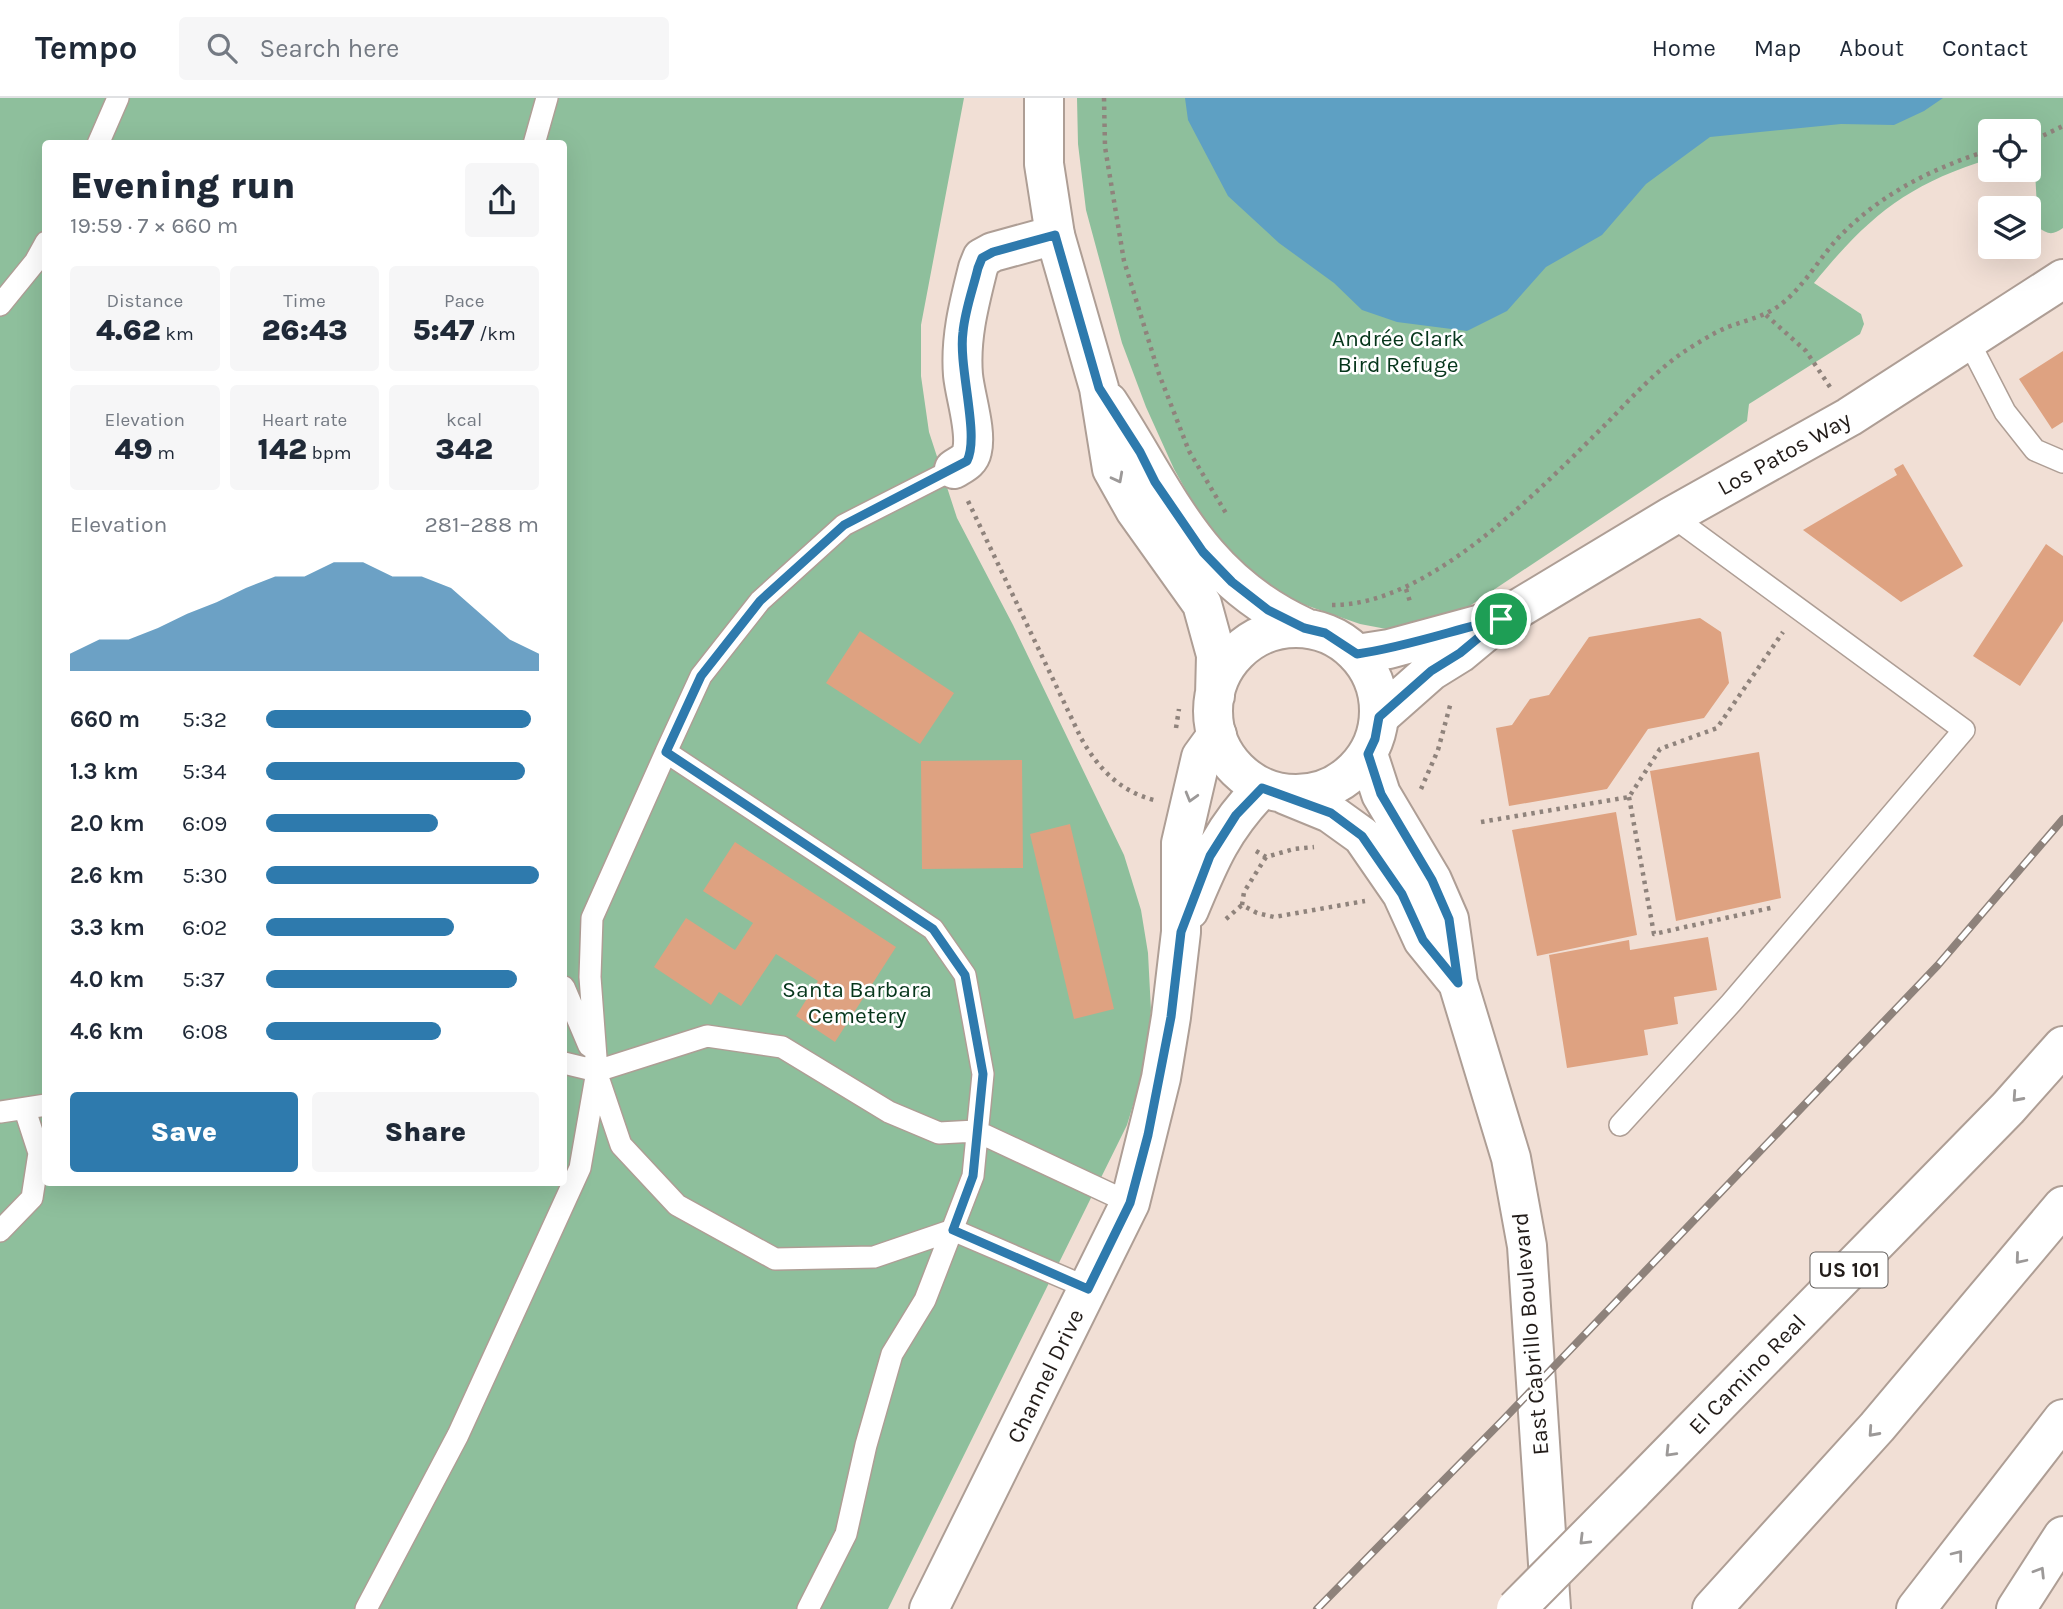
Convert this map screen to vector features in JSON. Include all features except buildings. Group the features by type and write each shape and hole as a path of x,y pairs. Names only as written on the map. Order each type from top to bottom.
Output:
{"main road":[{"path":"1044,98 1044,164 1055,235 1099,388 1112,469 1135,510 1202,604 1216,655 1212,715 1226,756 1242,774 1272,791 1304,795 1323,790 1356,769 1368,754 1375,739 1379,700 1373,678 1357,654 1325,633 1315,616"},
{"path":"958,479 972,451 973,438 963,375 962,333 978,268 982,258 993,252 1055,235"},
{"name":"Los Patos Way","path":"1379,717 1431,671 1460,653 1501,619 1672,516 1849,417 2063,279"},
{"path":"1099,388 1140,452 1155,482 1203,552 1232,582 1268,610 1315,616"},
{"path":"1214,696 1223,673 1237,653 1256,638 1315,616"},
{"name":"Los Patos Way","path":"1357,654 1389,649 1451,630 1501,619"},
{"name":"Channel Drive","path":"929,1609 1130,1203 1161,1078 1171,1017 1181,932 1181,843 1201,757 1217,735"},
{"name":"East Cabrillo Boulevard","path":"1368,754 1381,794 1432,880 1449,919 1458,983 1511,1158 1527,1246 1551,1609"},
{"name":"Channel Drive","path":"1181,932 1210,856 1236,815 1272,791"},
{"name":"East Cabrillo Boulevard","path":"1272,791 1331,813 1362,836 1402,894 1423,940 1458,983"},
{"name":"El Camino Real","path":"1516,1609 2008,1108 2063,1046"},
{"path":"1712,1609 1877,1427 2063,1206"},
{"path":"1916,1609 2063,1419"},
{"path":"2016,1609 2063,1536"}],"lane":[{"path":"100,140 118,98"},
{"path":"535,140 548,98"},
{"path":"0,304 35,262 42,249"},
{"path":"1968,340 2005,412 2035,450 2063,461"},
{"path":"366,1609 458,1434 580,1168 597,1071 590,977 592,918 634,818 701,676 760,601 844,525 958,479"},
{"path":"1620,1125 1731,1003 1964,730 1672,516"},
{"path":"666,752 933,929 965,975 983,1074 973,1176 925,1300 892,1354 866,1445 846,1534 808,1609"},
{"path":"567,994 584,1032 621,1146 677,1205 775,1259 874,1257 953,1230 1088,1289"},
{"path":"567,1064 597,1071 707,1036 782,1047 889,1112 939,1133 976,1131 1130,1203"},
{"path":"0,1112 35,1108 39,1153 32,1198 0,1231"}],"path":[{"path":"1104,98 1105,147 1124,261 1159,374 1189,451 1230,520"},
{"path":"2041,137 2063,126"},
{"path":"1315,616 1406,589 1456,558 1495,528 1642,387 1681,354 1726,328 1766,315 1800,287 1839,237 1875,204 1914,180 1954,161 1978,154"},
{"path":"1766,315 1806,351 1849,417"},
{"path":"958,479 1096,765 1114,781 1150,799 1163,801"},
{"path":"1799,608 1717,728 1660,750 1629,797 1654,934 1782,905 1811,910"},
{"path":"1419,794 1438,750 1451,702 1444,692"},
{"path":"1481,822 1629,797"},
{"path":"1247,843 1266,858"},
{"path":"1321,848 1294,849 1266,858 1244,892 1242,905 1257,913 1274,917 1366,901"}],"green space":[{"name":"Santa Barbara Cemetery","path":"0,98 964,98 921,325 921,376 929,432 957,518 1013,625 1124,855 1141,910 1148,953 1151,1011 1144,1069 1127,1125 888,1609 0,1609"},
{"name":"Andrée Clark Bird Refuge","path":"1077,98 2063,98 2063,228 2050,233 2041,229 2041,196 2036,196 2036,182 2041,182 2041,119 1978,119 1978,163 1935,180 1891,206 1853,239 1814,283 1861,314 1864,324 1860,334 1749,404 1747,421 1462,611 1397,631 1360,624 1285,598 1217,546 1174,469 1146,407 1122,343 1086,210 1078,144"}],"water":[{"path":"1185,98 1943,98 1924,111 1894,125 1841,124 1710,137 1646,184 1602,235 1546,267 1507,311 1467,331 1397,322 1362,310 1334,283 1279,243 1228,196 1188,120"}],"railway":[{"path":"1317,1609 1503,1420 1938,965 2063,819"}],"route":[{"path":"1055,235 1099,388 1140,452 1155,482 1203,552 1232,582 1268,610 1304,628 1325,633 1357,654 1389,649 1451,630 1501,619 1460,653 1431,671 1379,717 1375,739 1368,754 1381,794 1432,880 1449,919 1458,983 1423,940 1402,894 1362,836 1331,813 1262,788 1236,815 1210,856 1181,932 1171,1017 1148,1135 1130,1203 1088,1289 953,1230 973,1176 983,1074 965,975 933,929 666,752 701,676 760,601 844,525 967,461 972,451 973,438 963,375 962,333 978,268 982,258 993,252 1055,235"}]}
